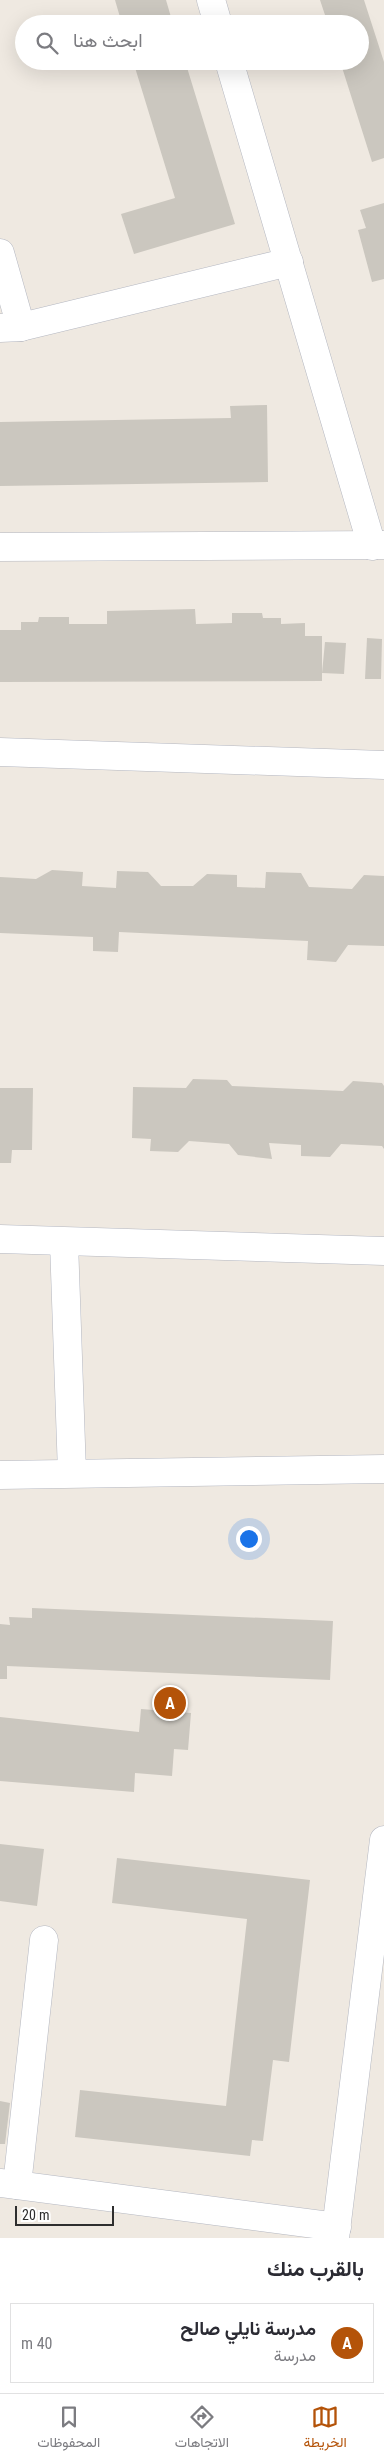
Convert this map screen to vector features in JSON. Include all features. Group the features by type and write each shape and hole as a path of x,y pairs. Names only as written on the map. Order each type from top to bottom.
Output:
{"street":[{"path":"211,0 215,15"},
{"path":"0,547 378,546 289,262 232,70"},
{"path":"0,253 10,328 289,262"},
{"path":"0,752 384,766"},
{"path":"0,1239 384,1251"},
{"path":"64,1242 72,1473"},
{"path":"0,1475 384,1469"},
{"path":"44,1940 9,2184 336,2232 384,1840"}],"building":[{"path":"115,0 166,0 170,15 119,15"},
{"path":"320,0 364,0 369,15 325,15"},
{"path":"369,16 384,62 384,158 372,162 343,70 369,70"},
{"path":"136,70 188,70 235,224 134,254 121,214 175,198"},
{"path":"384,203 384,279 372,282 358,230 366,228 360,210"},
{"path":"267,405 268,482 0,486 0,422 231,418 230,406"},
{"path":"195,609 196,624 232,623 232,613 262,613 263,618 281,618 281,624 305,623 305,636 322,636 322,681 0,682 0,630 21,630 21,622 38,622 39,617 69,617 69,624 107,624 107,611"},
{"path":"367,638 382,639 381,679 365,679"},
{"path":"325,642 346,643 344,674 322,673"},
{"path":"52,870 83,872 82,886 116,888 117,871 148,872 161,886 193,886 207,874 237,875 237,887 265,888 266,872 301,873 309,887 352,889 364,875 384,876 384,946 348,945 336,962 307,960 308,941 119,932 118,952 93,951 93,937 0,933 0,877 36,879"},
{"path":"193,1079 227,1080 232,1086 343,1091 353,1081 382,1083 384,1086 384,1149 382,1146 341,1144 330,1157 301,1156 301,1145 269,1143 272,1159 238,1155 229,1144 189,1141 178,1152 150,1151 151,1139 132,1138 133,1087 186,1088"},
{"path":"0,1088 33,1088 32,1150 12,1150 11,1163 0,1163"},
{"path":"32,1608 333,1621 330,1680 7,1666 7,1679 0,1679 0,1624 10,1625 9,1617 32,1618"},
{"path":"141,1709 191,1713 188,1750 174,1749 172,1776 135,1773 134,1792 0,1781 0,1717 139,1732"},
{"path":"0,1844 44,1849 37,1906 0,1901"},
{"path":"117,1858 310,1880 289,2062 273,2060 263,2141 252,2140 250,2156 75,2137 80,2090 226,2106 247,1919 112,1903"},
{"path":"0,2101 10,2103 5,2144 0,2144"}],"place":[{"name":"مدرسة نايلي صالح","path":"170,1703"}]}
